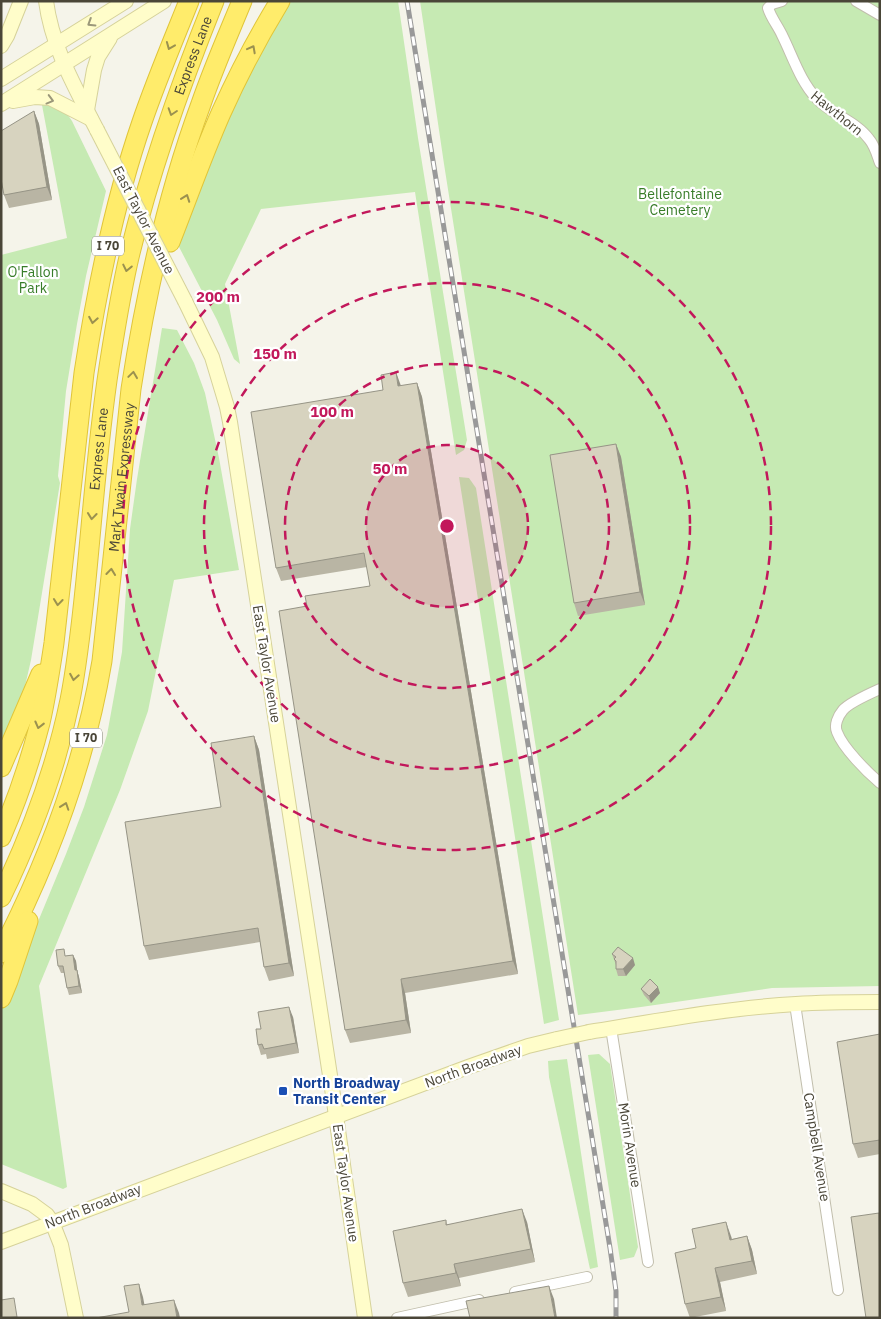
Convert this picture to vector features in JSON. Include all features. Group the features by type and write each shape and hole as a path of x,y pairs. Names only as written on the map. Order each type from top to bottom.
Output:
{"highway":[{"name":"I 70","path":"1,837 29,761 48,685 79,411 90,334 101,276 117,209 142,123 189,1"},
{"name":"Express Lane","path":"1,898 26,841 46,786 70,700 83,603 101,427 118,310 130,252 175,102 214,1"},
{"name":"Mark Twain Expressway","path":"1,952 16,924 48,852 75,778 86,740 95,700 102,653 131,389 144,309 164,224 182,160 201,104 242,1"},
{"path":"144,309 188,192 221,113 254,47 280,1"},
{"path":"1,767 54,643"},
{"path":"1,998 29,917 48,852"}],"street":[{"path":"1,46 21,1"},
{"name":"East Taylor Avenue","path":"46,1 51,30 56,45 212,357 227,407 336,1116 365,1318"},
{"path":"1,79 126,1"},
{"path":"3,103 164,1"},
{"name":"Hawthorn","path":"782,1 772,4 768,8 808,89 818,101 869,138 880,163"},
{"path":"856,1 880,15"},
{"path":"3,103 35,97 50,98 92,120 94,70 98,57 111,35"},
{"path":"880,689 843,710 836,722 837,731 848,749 880,783"},
{"name":"North Broadway","path":"1,1242 528,1046 589,1032 721,1012 795,1004 880,1002"},
{"name":"Campbell Avenue","path":"795,1004 838,1290"},
{"name":"Morin Avenue","path":"612,1028 648,1262"},
{"path":"1,1191 32,1204 47,1215 52,1222 61,1245 76,1318"},
{"path":"507,1294 587,1277"},
{"path":"397,1318 488,1298"}],"green space":[{"path":"286,1 398,1 418,138 467,440 464,450 456,455 415,192 261,209 225,284 240,364 234,359 217,320 178,245 213,144"},
{"name":"Bellefontaine Cemetery","path":"420,1 880,1 880,986 772,988 578,1015"},
{"name":"O'Fallon Park","path":"42,105 60,109 72,121 106,191 86,276 66,391 58,476 60,483 31,660 23,695 1,754 1,255 67,238"},
{"path":"162,328 177,330 194,363 205,393 239,570 174,580 148,711 120,790 39,986 67,1187 63,1189 1,1164 1,1011 66,854 84,807 107,735 122,652 130,529"},
{"path":"459,477 469,478 476,488 559,1020 544,1024"},
{"path":"599,1054 610,1064 638,1247 634,1257 620,1260 588,1055"},
{"path":"567,1059 598,1267 590,1269 549,1077 548,1061"}],"building":[{"path":"34,111 47,187 4,195 1,179 1,131"},
{"path":"396,372 398,386 417,383 513,961 401,979 406,1020 345,1030 279,611 307,606 305,596 370,586 364,553 276,568 251,412 383,390 381,375"},
{"path":"616,444 640,592 574,603 550,455"},
{"path":"254,736 289,963 264,967 258,928 144,946 125,822 221,807 211,743"},
{"path":"618,947 633,958 623,969 616,969 616,961 614,959 616,957 612,954"},
{"path":"64,949 65,956 73,955 79,986 67,988 63,966 58,966 56,950"},
{"path":"650,979 658,987 649,996 641,989"},
{"path":"289,1007 296,1043 264,1049 262,1044 258,1045 256,1029 261,1029 258,1012"},
{"path":"880,1034 880,1140 853,1144 837,1042"},
{"path":"522,1209 531,1249 454,1264 456,1273 403,1283 393,1231 446,1220 446,1225"},
{"path":"879,1213 880,1318 866,1318 851,1217"},
{"path":"726,1222 730,1240 747,1236 752,1261 715,1268 721,1297 685,1304 675,1253 696,1248 692,1229"},
{"path":"139,1284 142,1305 174,1300 177,1318 96,1318 129,1312 124,1286"},
{"path":"549,1286 555,1318 470,1318 466,1301"},
{"path":"14,1298 17,1317 1,1318 1,1300"}],"railway":[{"path":"407,1 610,1248 616,1291 616,1318"}],"place":[{"name":"North Broadway Transit Center","path":"283,1091"}]}
